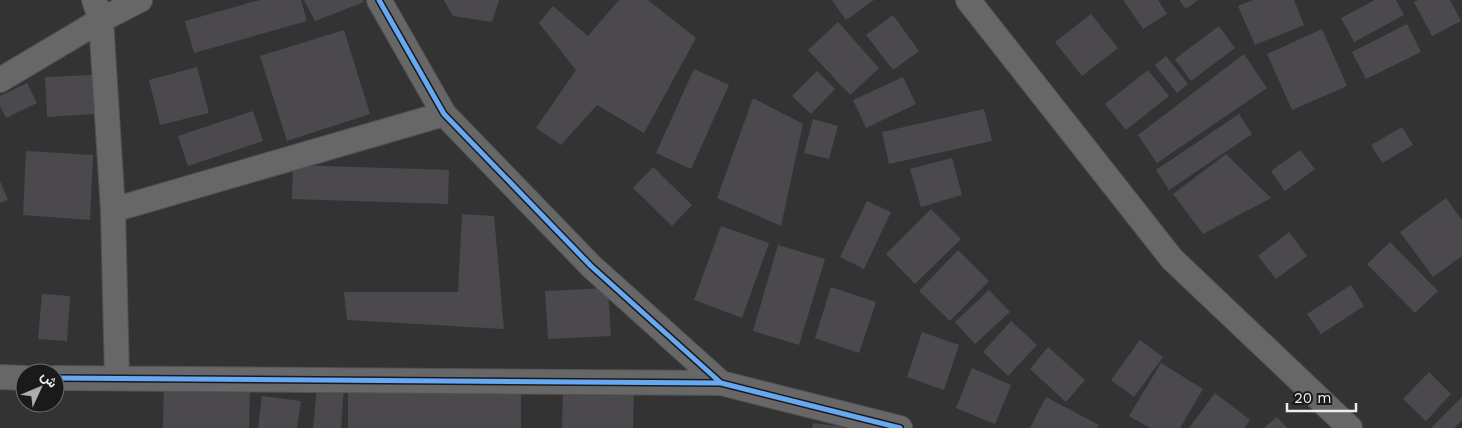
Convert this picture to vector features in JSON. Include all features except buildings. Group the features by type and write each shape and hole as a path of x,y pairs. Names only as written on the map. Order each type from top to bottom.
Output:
{"street":[{"path":"0,80 98,10 140,0"},
{"path":"379,0 444,114 591,266 721,383"},
{"path":"968,0 1172,259 1350,428"},
{"path":"98,10 113,210 117,378"},
{"path":"113,210 444,114"},
{"path":"0,378 15,378"},
{"path":"65,378 721,383 900,428"}],"cycle path":[{"path":"379,0 444,114 591,266 721,383 900,428"},
{"path":"65,378 721,383"}]}
